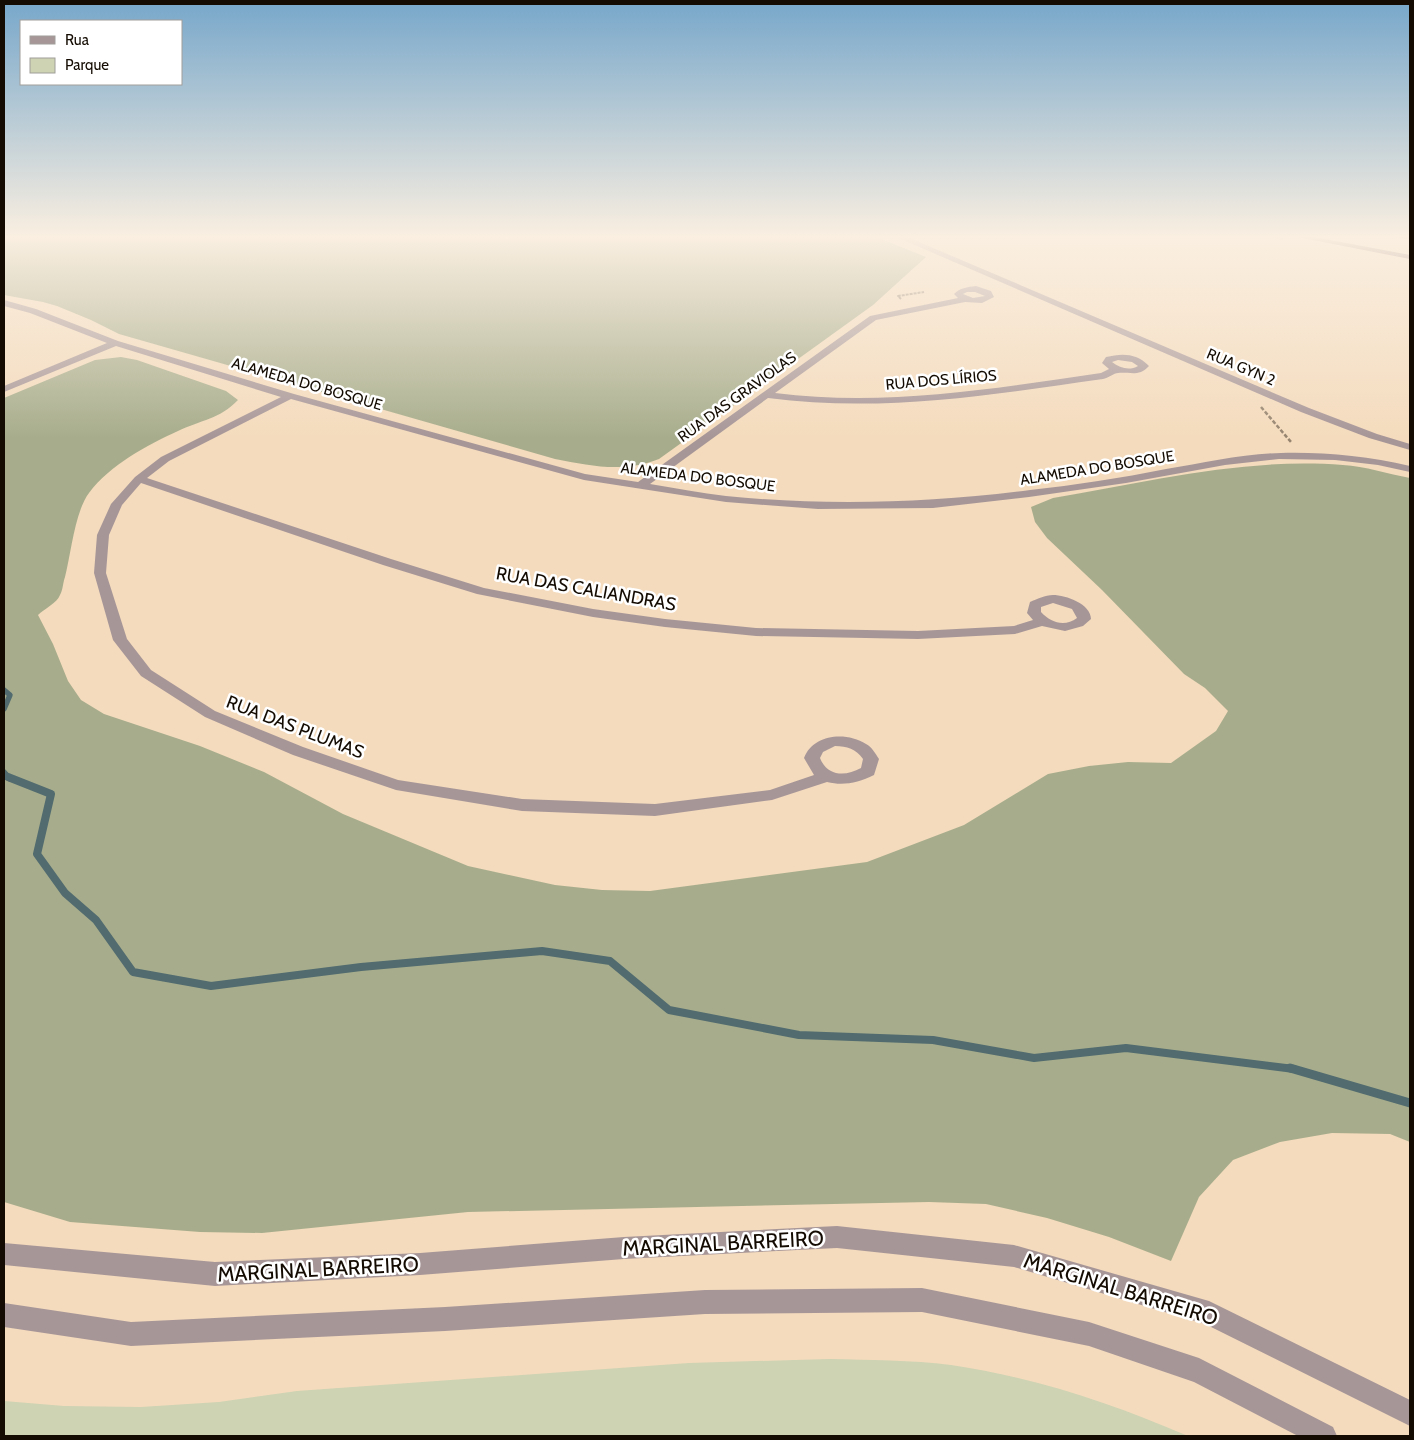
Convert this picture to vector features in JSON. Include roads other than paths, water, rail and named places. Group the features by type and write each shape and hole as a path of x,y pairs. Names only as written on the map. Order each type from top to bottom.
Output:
{"street":[{"name":"RUA DAS GRAVIOLAS","path":"640,486 873,318 892,312 951,303"},
{"name":"RUA GYN 2","path":"1056,303 1306,410 1374,436 1410,447"},
{"name":"ALAMEDA DO BOSQUE","path":"4,304 33,311 115,343 290,396 584,477 726,499 818,505 933,504 1030,494 1126,480 1225,462 1279,456 1334,457 1378,462 1410,469"},
{"path":"4,389 115,343"},
{"name":"RUA DOS LÍRIOS","path":"766,396 798,401 912,400 968,395 1103,376 1116,370"},
{"name":"RUA DAS PLUMAS","path":"290,396 165,459 139,479 117,504 103,535 100,573 120,640 146,673 210,714 298,751 396,785 522,805 655,810 772,795 826,776"},
{"name":"RUA DAS CALIANDRAS","path":"139,479 387,562 482,590 593,613 665,623 756,632 845,634 918,635 1015,630 1042,622"},
{"name":"MARGINAL BARREIRO","path":"4,1254 215,1274 420,1264 624,1248 837,1237 1014,1256 1209,1313 1410,1413"},
{"path":"4,1315 131,1334 445,1319 706,1302 922,1300 1089,1334 1199,1371 1324,1436"}],"waterway":[{"path":"4,690 10,695 4,709"},
{"path":"4,772 8,777"},
{"path":"8,777 51,794 37,854 65,893 96,920 133,972 211,986 361,967 542,951 610,961 669,1010 799,1035 933,1040 1034,1058 1126,1048 1293,1069"},
{"path":"1293,1069 1410,1103"}]}
